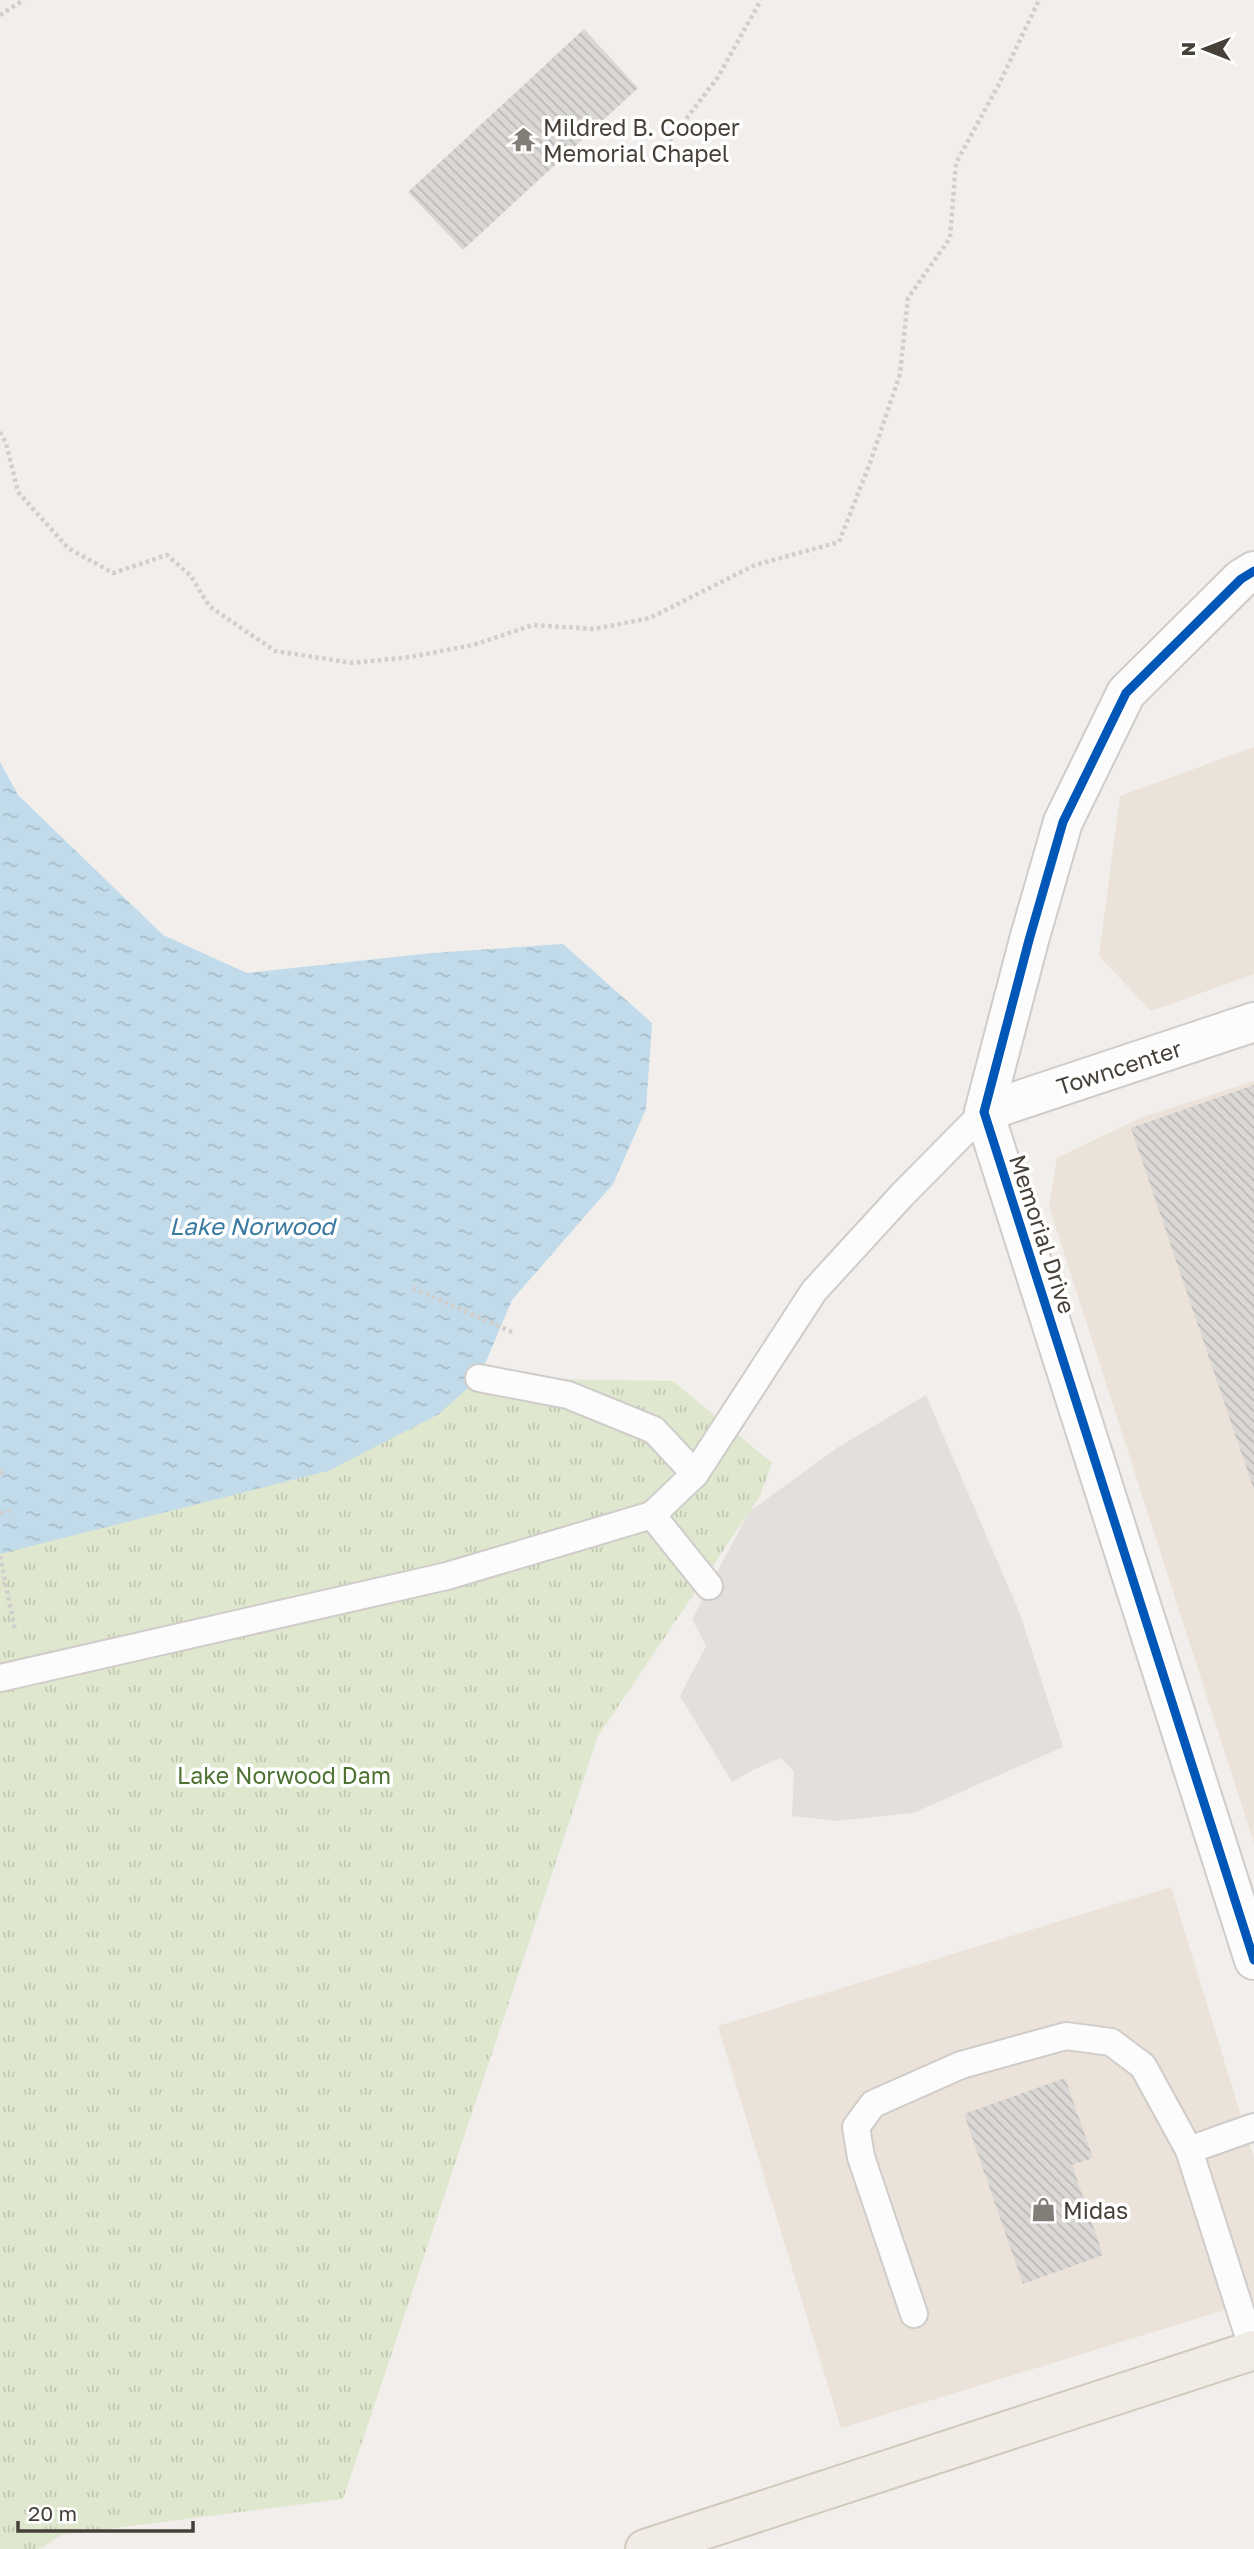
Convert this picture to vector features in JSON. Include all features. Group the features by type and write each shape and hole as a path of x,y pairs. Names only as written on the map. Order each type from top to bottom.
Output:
{"main road":[{"path":"645,2549 1254,2350"}],"street":[{"path":"984,1112 1063,822 1120,705 1135,684 1241,579 1254,571"},
{"name":"Towncenter","path":"984,1112 1254,1022"},
{"name":"Memorial Drive","path":"984,1112 1244,1896 1254,1960"}],"lane":[{"path":"11,1675 447,1576 652,1515 695,1475 814,1291 902,1195 984,1112"},
{"path":"479,1378 568,1395 654,1430 695,1475"},
{"path":"652,1515 709,1586"},
{"path":"914,2314 861,2157 856,2127 873,2104 961,2065 1066,2036 1111,2042 1143,2066 1189,2150 1254,2350"},
{"path":"1189,2150 1254,2127"}],"path":[{"path":"0,15 24,0"},
{"path":"661,152 718,77 761,0"},
{"path":"0,432 6,443 18,492 68,548 113,573 167,555 191,576 209,606 275,651 353,663 410,657 473,645 533,625 594,629 650,618 755,565 839,542 870,463 900,373 908,298 950,238 956,163 999,84 1039,0"},
{"path":"413,1288 514,1333"},
{"path":"0,1513 13,1510"},
{"path":"0,1556 11,1675"}],"shaded area":[{"path":"1254,747 1254,974 1151,1011 1099,956 1120,796"},
{"path":"1254,1081 1254,1843 1049,1206 1057,1158 1140,1118"},
{"path":"926,1395 1020,1614 1063,1747 913,1813 836,1821 792,1816 794,1771 780,1758 732,1782 680,1696 706,1646 692,1619 749,1512 837,1448"},
{"path":"1171,1887 1254,2158 1254,2301 841,2428 718,2026"}],"green space":[{"name":"Lake Norwood Dam","path":"479,1378 673,1381 772,1463 760,1496 598,1736 343,2499 61,2535 40,2549 0,2549 0,1552"}],"water":[{"name":"Lake Norwood","path":"0,762 18,795 163,935 247,973 432,953 563,944 652,1023 646,1109 613,1184 512,1300 479,1378 439,1414 328,1471 0,1554"}],"building":[{"name":"Mildred B. Cooper Memorial Chapel","path":"584,29 638,88 463,250 408,192"},
{"path":"1254,1085 1254,1490 1131,1128"},
{"name":"Midas","path":"1065,2078 1093,2158 1072,2165 1103,2255 1023,2284 964,2114"}],"cycle path":[{"path":"1254,571 1241,579 1126,693 1063,822 984,1112 1254,1960"}],"place":[{"name":"Mildred B. Cooper Memorial Chapel","path":"523,140"},
{"name":"Midas","path":"1043,2210"}]}
